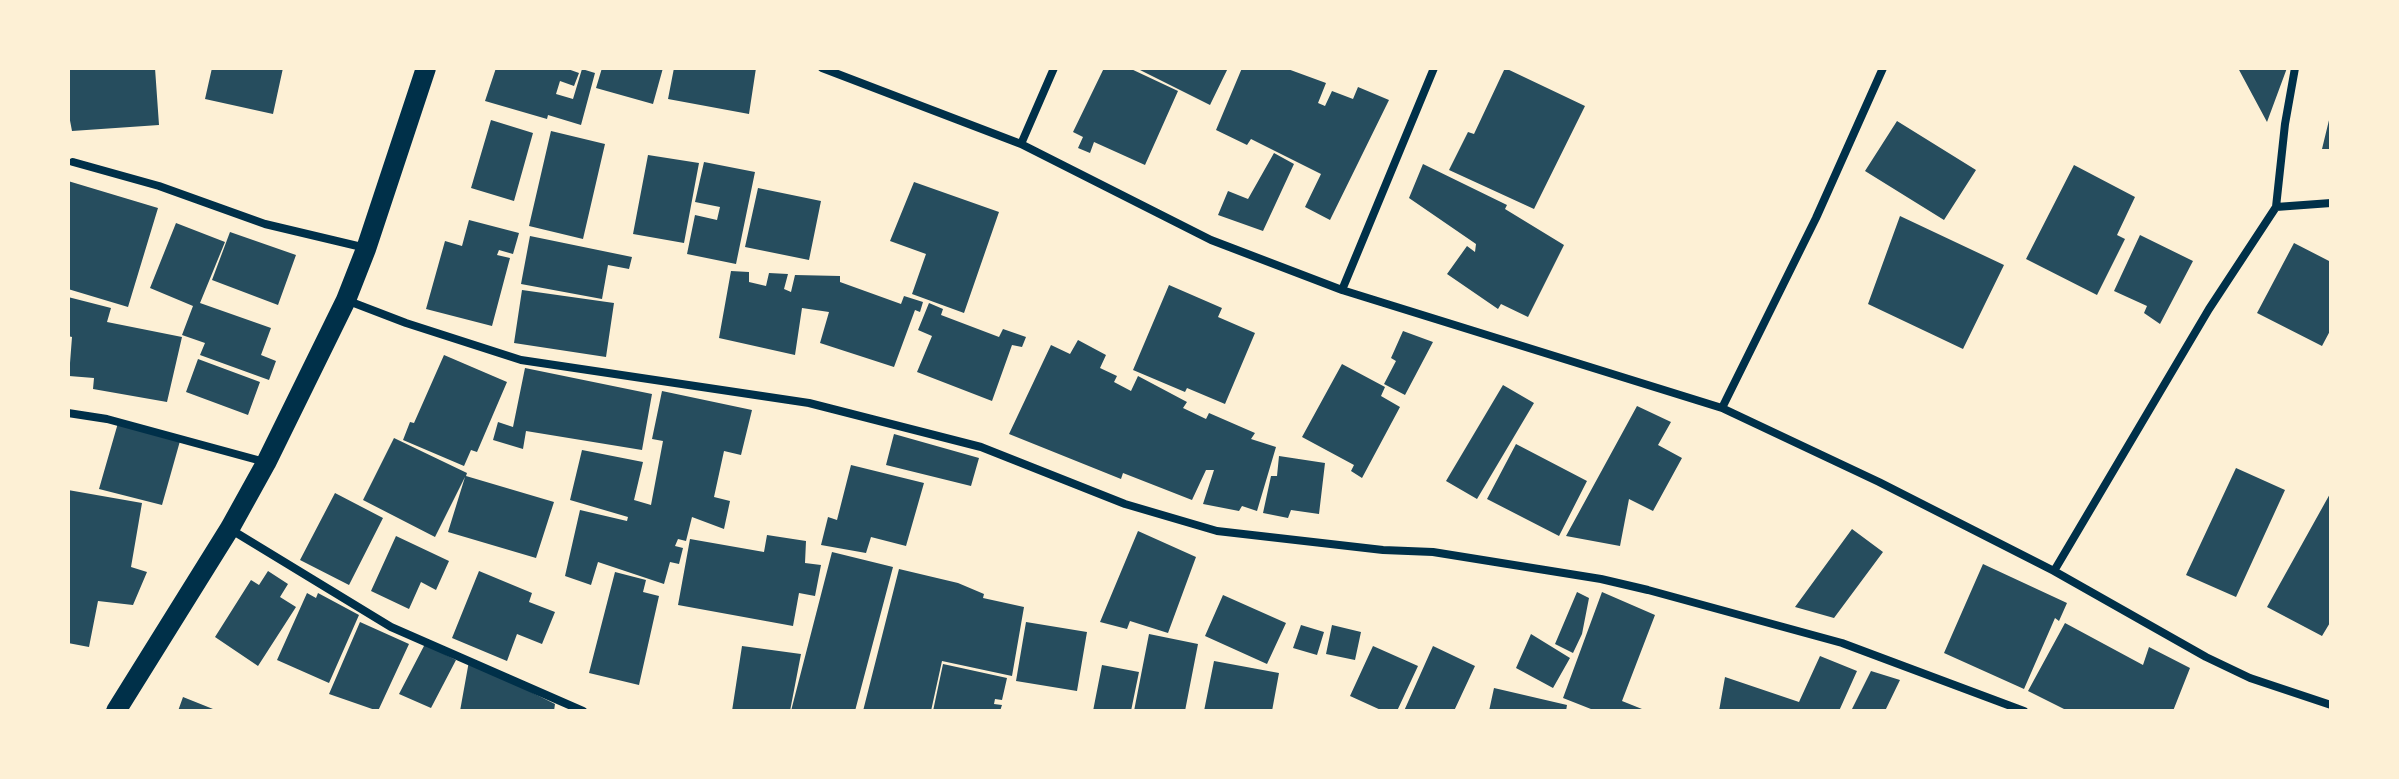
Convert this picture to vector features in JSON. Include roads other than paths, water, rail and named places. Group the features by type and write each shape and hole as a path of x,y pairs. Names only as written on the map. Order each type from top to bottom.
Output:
{"main road":[{"path":"116,711 230,528 266,463 346,300 426,68"}],"street":[{"path":"822,68 1021,144 1211,240 1342,290 1722,408 1879,482 2054,571 2206,657 2250,678 2331,705"},
{"path":"1021,144 1054,68"},
{"path":"1342,290 1434,68"},
{"path":"1722,408 1816,218 1883,68"},
{"path":"2054,571 2209,309 2276,207 2295,68"},
{"path":"73,162 159,186 265,224 366,249"},
{"path":"2276,207 2331,203"},
{"path":"346,300 521,360 809,403 967,443 1125,504 1217,531 1383,550 1433,552 1601,579 1648,590 1842,643 2024,711"},
{"path":"68,413 107,419 266,463"},
{"path":"230,528 391,627 583,711"}]}
